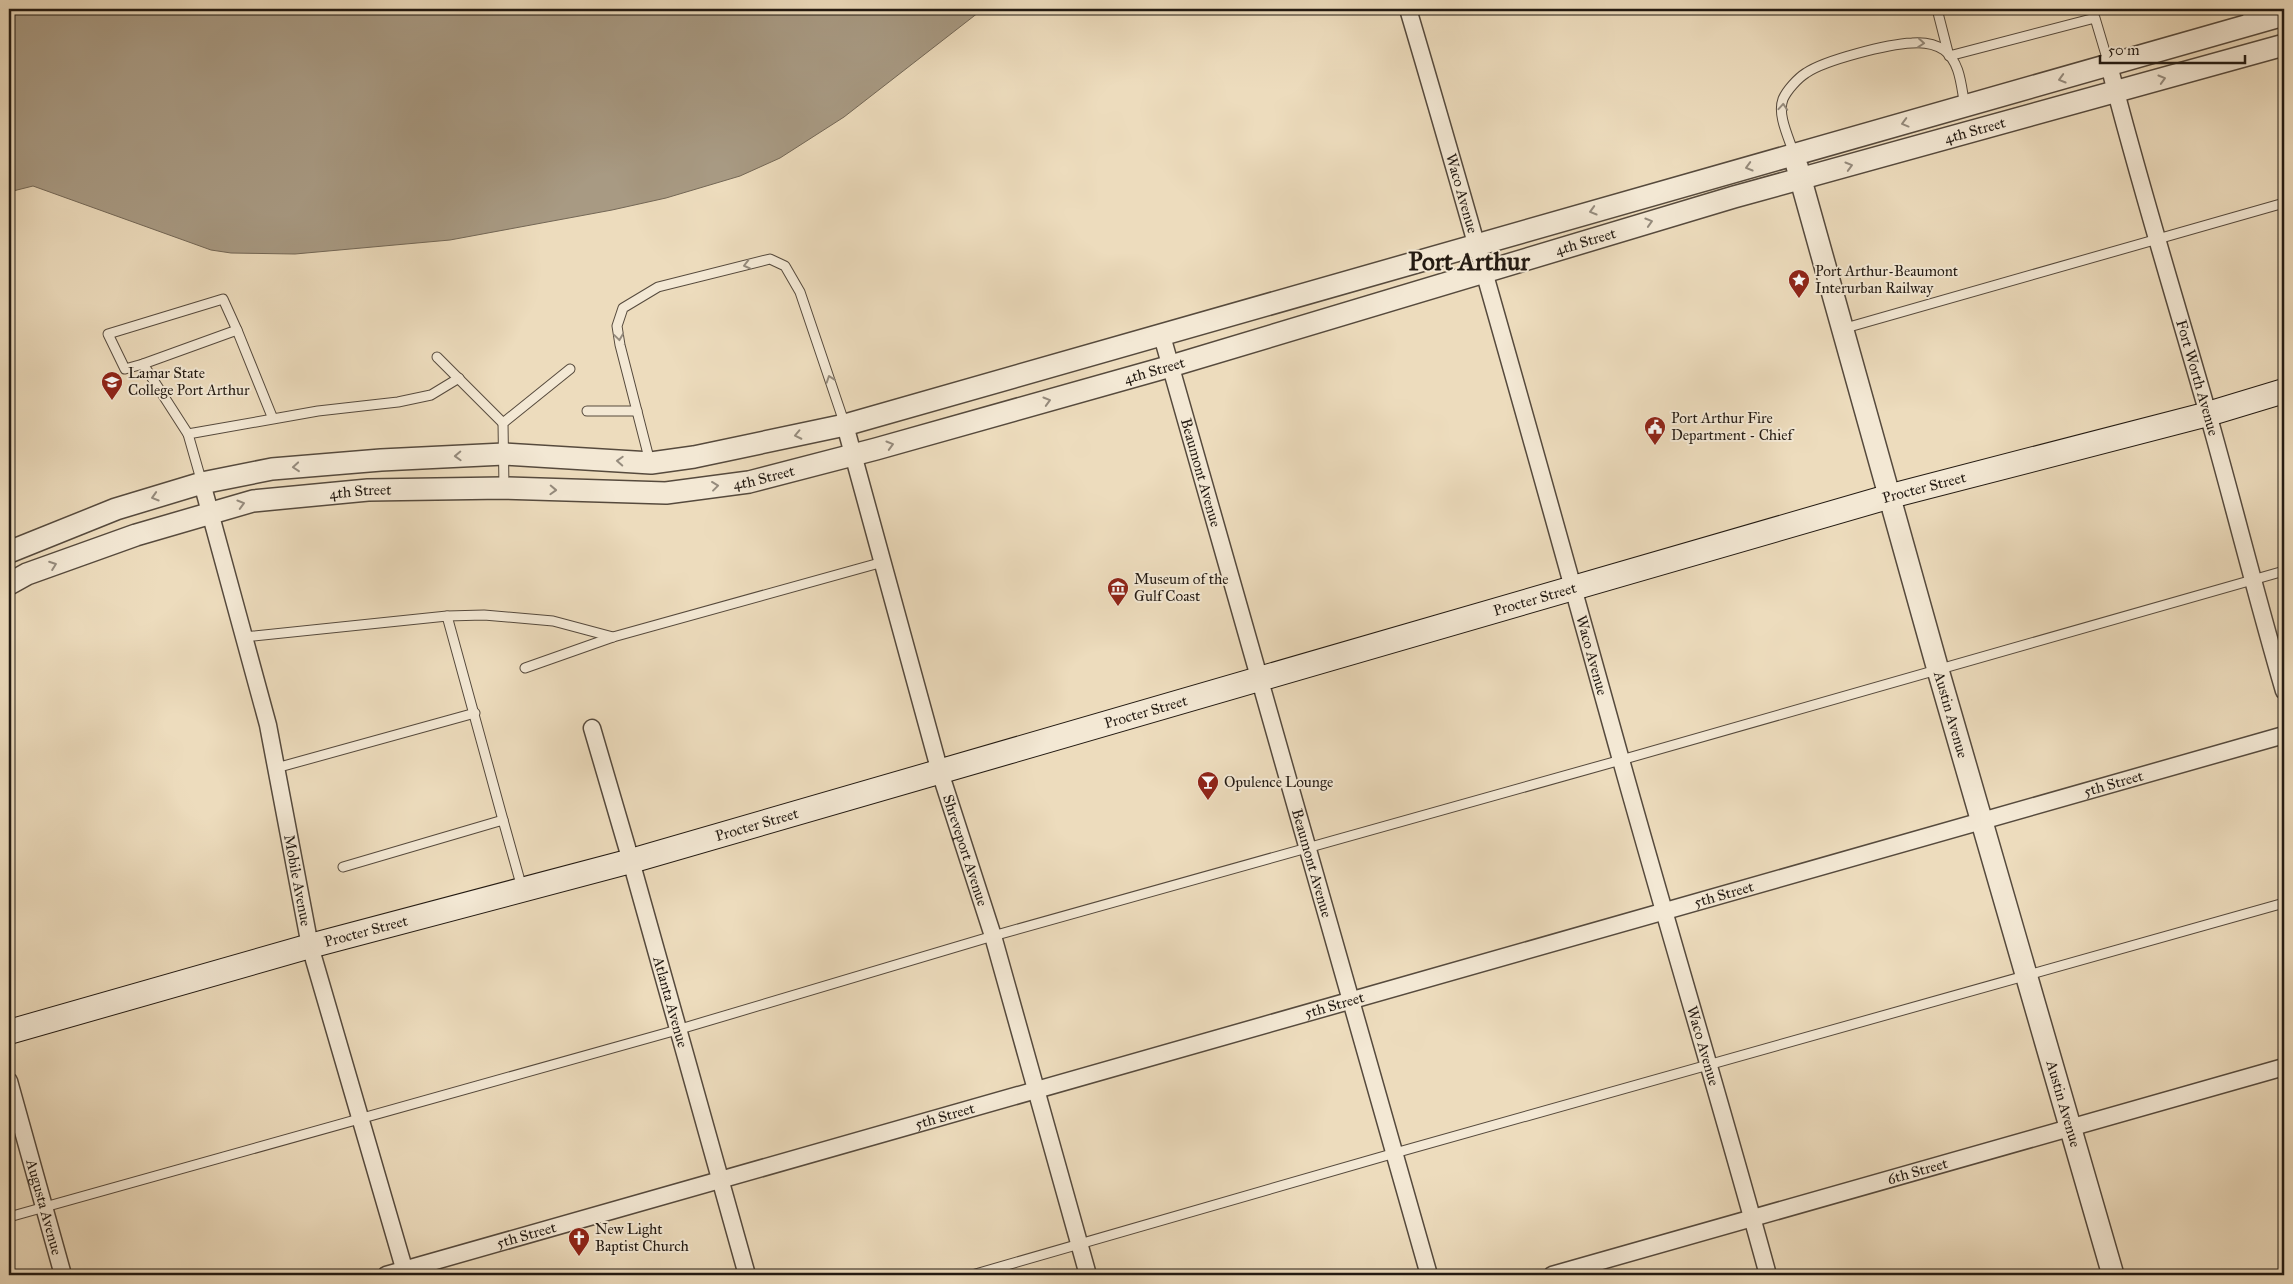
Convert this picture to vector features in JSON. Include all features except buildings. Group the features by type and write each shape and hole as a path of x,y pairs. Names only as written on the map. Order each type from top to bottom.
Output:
{"main road":[{"name":"Procter Street","path":"9,1032 310,946 522,888 631,861 1891,496 2208,414 2284,391"}],"street":[{"name":"Waco Avenue","path":"1408,9 1478,244 1621,760 1768,1275"},
{"name":"4th Street","path":"9,552 116,509 202,483 272,469 381,460 504,454 651,463 694,457 845,425 1965,107 2109,65 2249,16 2284,15"},
{"name":"4th Street","path":"9,584 27,574 136,535 253,501 368,490 504,488 666,492 749,482 854,455 1171,366 1734,197 1802,180 2284,45"},
{"name":"Fort Worth Avenue","path":"2109,65 2156,240 2208,414 2284,691"},
{"name":"Austin Avenue","path":"1794,154 1842,329 1891,496 1938,670 2113,1275"},
{"name":"Beaumont Avenue","path":"1162,336 1429,1275"},
{"name":"Shreveport Avenue","path":"845,425 940,772 993,936 1088,1275"},
{"name":"Mobile Avenue","path":"202,483 268,725 310,946 405,1273"},
{"name":"Atlanta Avenue","path":"592,728 746,1275"},
{"name":"5th Street","path":"386,1275 405,1273 720,1180 2284,735"},
{"name":"6th Street","path":"1552,1275 2284,1067"},
{"name":"Augusta Avenue","path":"9,1081 63,1275"}],"lane":[{"path":"1937,9 1949,56"},
{"path":"1949,56 2095,18 2109,65"},
{"path":"1794,154 1782,112 1783,99 1794,84 1806,73 1863,53 1912,43 1933,44 1946,51 1958,67 1965,107"},
{"path":"1842,329 2284,203"},
{"path":"651,463 620,345 617,326 623,308 658,287 770,259 785,266 800,292 845,425"},
{"path":"237,330 124,369 108,334 223,299 237,330 273,419"},
{"path":"437,357 504,423 504,488"},
{"path":"143,364 188,434 202,483"},
{"path":"504,423 570,369"},
{"path":"188,434 318,411 398,402 431,395 458,378"},
{"path":"586,411 637,411"},
{"path":"525,668 613,638 882,562"},
{"path":"9,1217 677,1030 993,936 2284,571"},
{"path":"244,637 447,616 484,616 553,621 613,638"},
{"path":"447,616 522,888"},
{"path":"276,768 475,713"},
{"path":"343,867 503,820"},
{"path":"972,1275 1395,1153 2284,903"}],"shaded area":[{"path":"9,9 983,9 844,117 780,158 740,176 666,198 612,210 450,240 295,254 231,253 211,250 33,186 9,192"}],"place":[{"name":"Port Arthur-Beaumont Interurban Railway","path":"1799,299"},
{"name":"Lamar State College Port Arthur","path":"112,401"},
{"name":"Port Arthur Fire Department - Chief","path":"1655,446"},
{"name":"Museum of the Gulf Coast","path":"1118,607"},
{"name":"Opulence Lounge","path":"1208,801"},
{"name":"New Light Baptist Church","path":"579,1257"}],"district":[{"name":"Port Arthur","path":"1469,261"}]}
